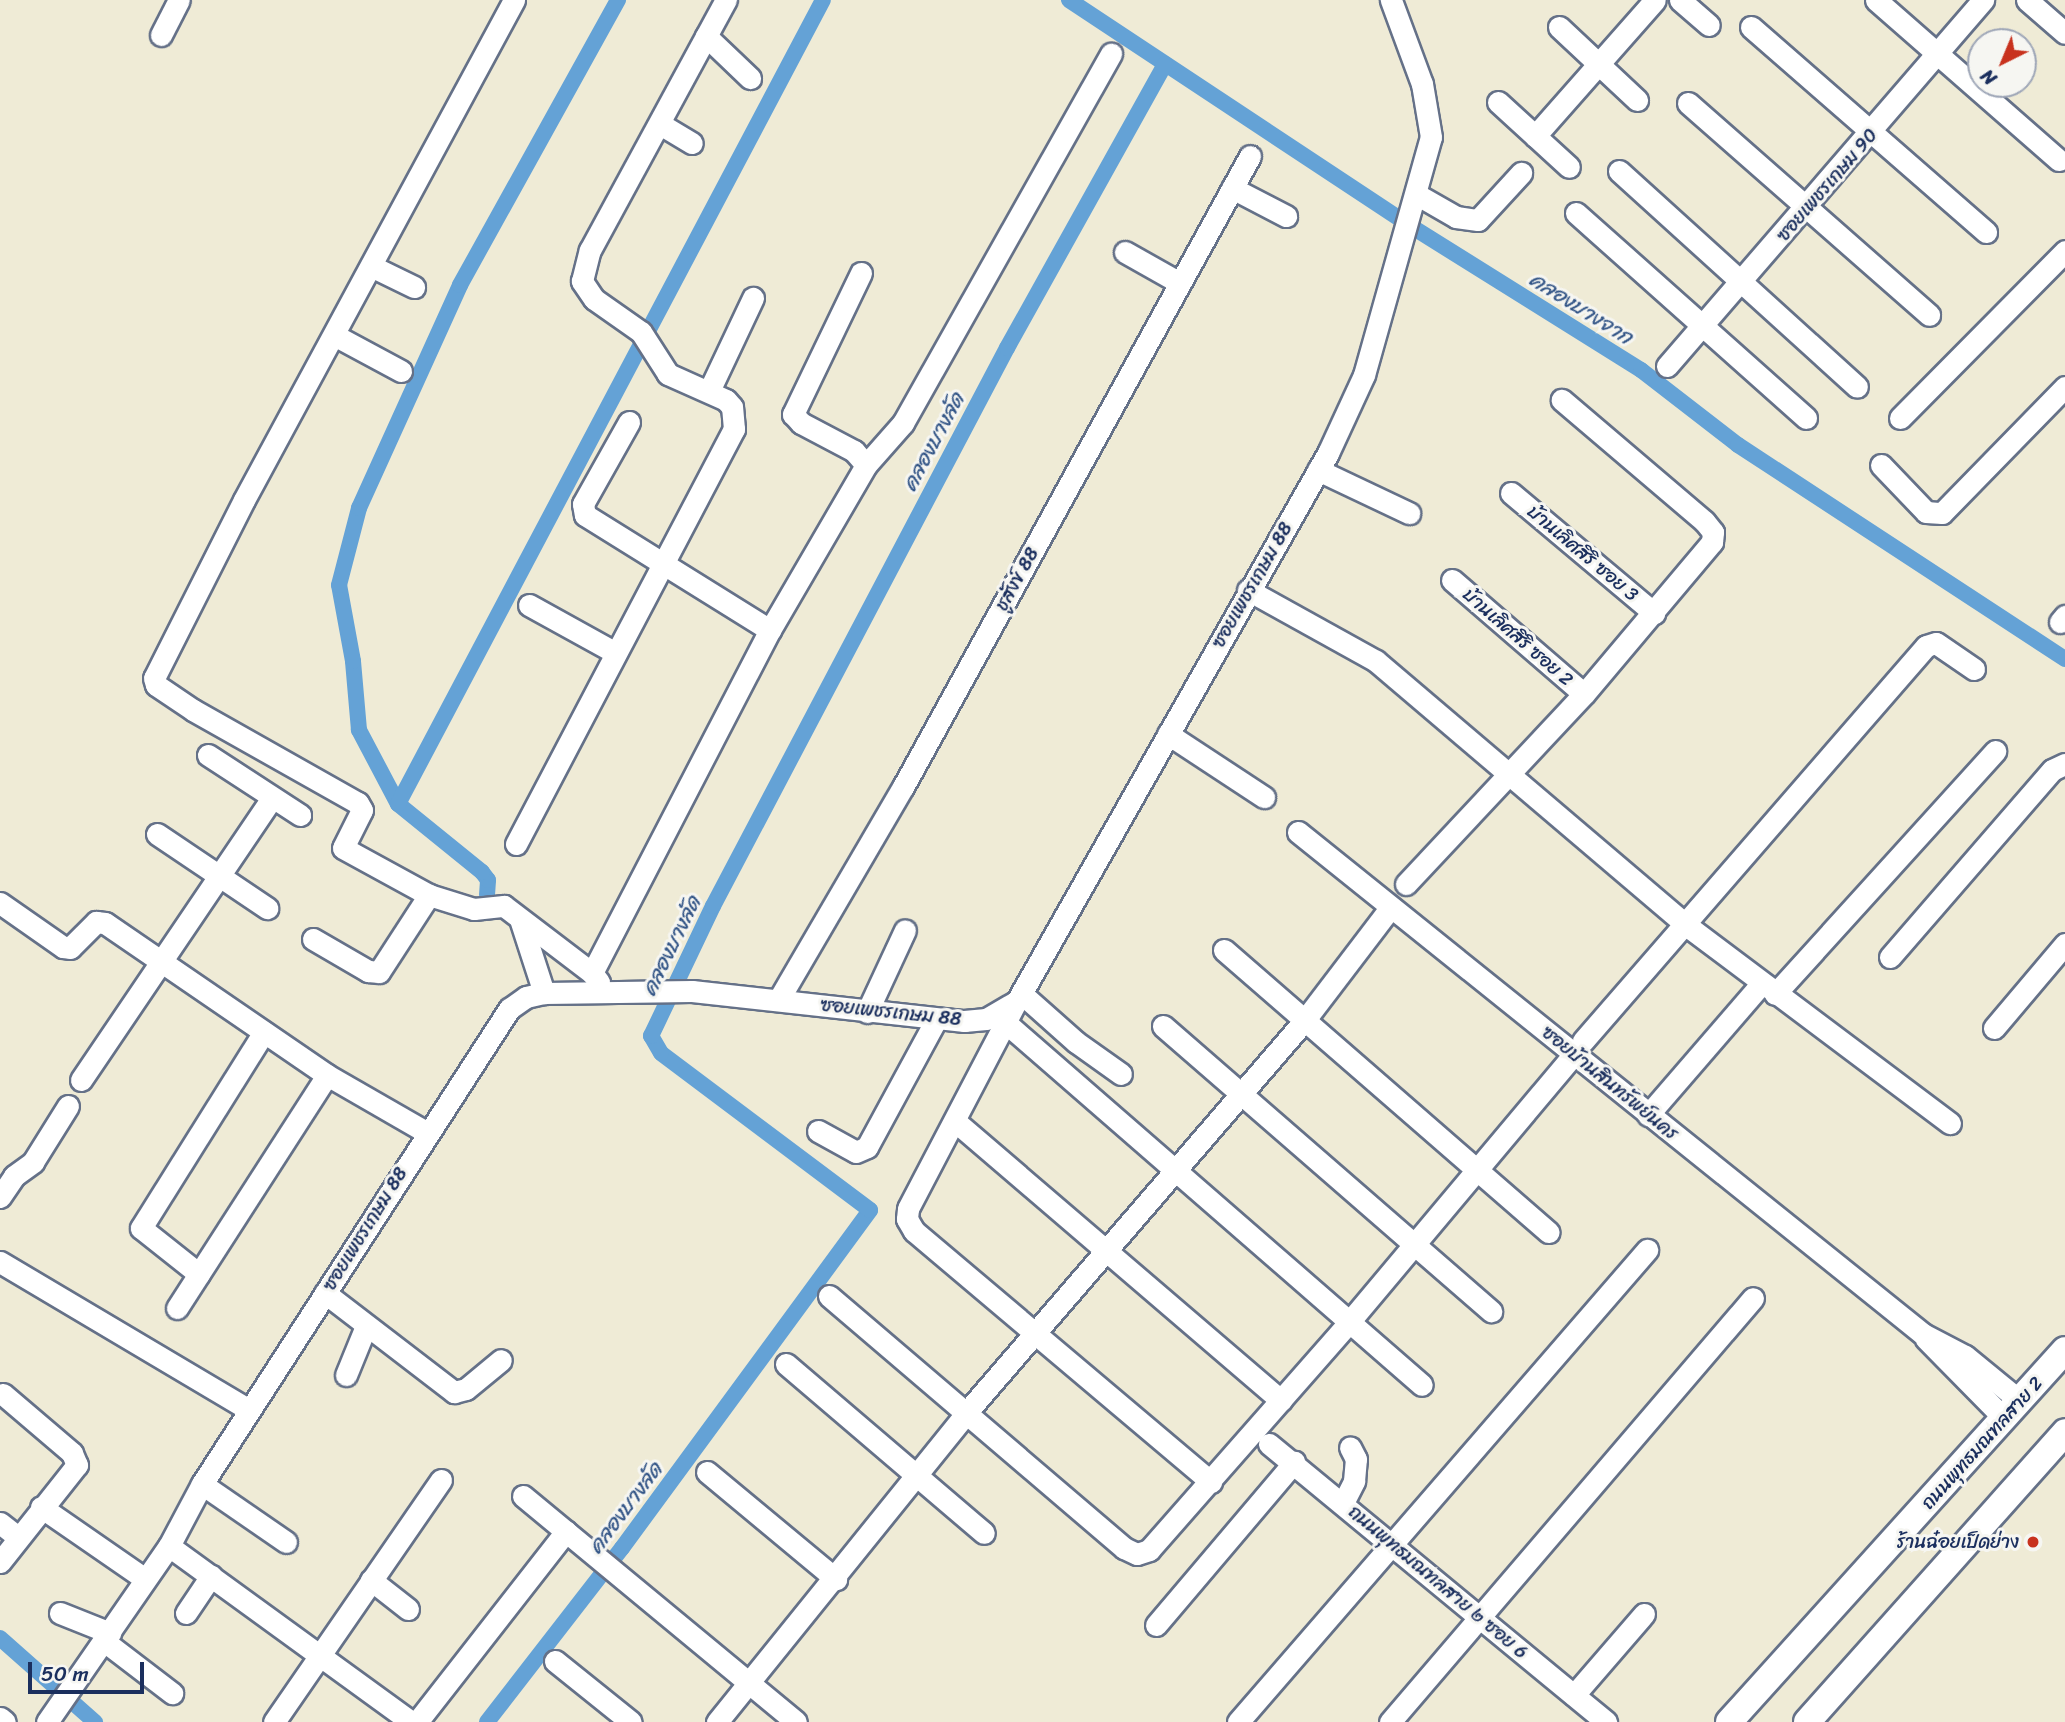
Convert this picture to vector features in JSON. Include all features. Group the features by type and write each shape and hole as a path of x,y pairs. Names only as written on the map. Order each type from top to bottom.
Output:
{"main road":[{"name":"ถนนพุทธมณฑลสาย 2","path":"1730,1722 2065,1350"},
{"path":"1807,1722 2065,1432"}],"street":[{"path":"161,35 179,0"},
{"path":"514,0 154,678 156,685 193,710 358,803 362,810 343,848 429,895 474,909 491,911 504,906 592,973 606,990"},
{"path":"516,844 734,429 732,407 709,391 667,374 644,337 588,294 582,272 726,0"},
{"name":"ซอยเพชรเกษม 88","path":"53,1715 169,1546 202,1484 426,1132 509,1009 526,997 544,993 606,990 692,991 779,999 936,1020 986,1019 1019,997 1318,470 1364,375 1431,137 1429,114 1391,0"},
{"path":"1535,136 1656,0"},
{"path":"1680,0 1709,25"},
{"path":"1876,0 2059,160"},
{"name":"ซอยเพชรเกษม 90","path":"1667,366 1807,209 1983,0"},
{"path":"2027,0 2065,33"},
{"path":"1559,27 1637,100"},
{"path":"1751,27 1986,232"},
{"path":"706,36 750,78"},
{"path":"592,973 770,630 866,465 903,423 1111,54"},
{"path":"1498,102 1569,167"},
{"path":"1688,103 1929,315"},
{"path":"660,124 692,143"},
{"name":"ชูสังข์ 88","path":"779,999 903,787 1250,156"},
{"path":"1619,171 1857,387"},
{"path":"1413,202 1457,217 1478,220 1521,173"},
{"path":"1232,188 1286,216"},
{"path":"1576,213 1806,418"},
{"path":"1900,418 2065,251"},
{"path":"1125,253 1180,283"},
{"path":"371,266 414,287"},
{"path":"861,273 793,414 801,423 854,451 866,465"},
{"path":"709,391 753,298"},
{"path":"334,335 401,371"},
{"path":"1881,465 1926,512 1942,513 2065,387"},
{"path":"1406,884 1584,694 1712,542 1713,532 1562,400"},
{"path":"629,422 582,510 662,566 770,630"},
{"path":"1318,470 1409,513"},
{"name":"บ้านเลิศสิริ ซอย 3","path":"1511,493 1654,613"},
{"name":"บ้านเลิศสิริ ซอย 2","path":"1452,580 1584,694"},
{"path":"1248,590 1376,661 1684,923 1768,989 1950,1123"},
{"path":"529,605 616,653"},
{"path":"829,1296 1124,1548 1137,1554 1149,1550 1350,1321 1684,923 1926,646 1936,643 1974,669"},
{"path":"1168,734 1264,797"},
{"path":"1648,1115 1995,751"},
{"path":"208,755 300,815"},
{"path":"1890,957 2052,770 2065,764"},
{"path":"80,1080 272,798"},
{"name":"ซอยบ้านสินทรัพย์นคร","path":"1298,832 1391,907 1579,1047 1648,1115 1923,1334 2011,1409"},
{"path":"158,834 267,908"},
{"path":"313,939 368,971 379,972 429,895"},
{"path":"0,903 63,947 77,943 96,922 104,923 327,1075 426,1132"},
{"path":"717,1722 836,1579 966,1413 1038,1333 1304,1021 1391,907"},
{"path":"520,919 544,993"},
{"path":"867,1012 905,930"},
{"path":"1994,1028 2065,944"},
{"path":"1224,950 1548,1231"},
{"path":"1121,1074 1019,997 907,1219 914,1231 1038,1333 1211,1482"},
{"path":"818,1131 856,1153 867,1147 936,1020"},
{"path":"1006,1023 1422,1385"},
{"path":"1163,1026 1413,1247 1491,1311"},
{"path":"199,1274 141,1228 264,1032"},
{"path":"177,1308 327,1075"},
{"path":"0,1197 14,1177 33,1163 68,1107"},
{"path":"956,1122 1281,1401"},
{"path":"1238,1722 1647,1250"},
{"path":"0,1262 249,1410"},
{"path":"325,1293 454,1392 466,1389 501,1360"},
{"path":"1390,1722 1753,1298"},
{"path":"346,1375 366,1326"},
{"path":"786,1364 984,1533"},
{"path":"0,1562 41,1507 73,1472 76,1458 2,1394"},
{"name":"ถนนพุทธมณฑลสาย ๒ ซอย 6","path":"1269,1444 1606,1722"},
{"path":"1343,1503 1354,1481 1356,1458 1350,1447"},
{"path":"1156,1625 1294,1462"},
{"path":"707,1472 836,1579"},
{"path":"274,1722 318,1654 441,1480"},
{"path":"202,1484 286,1542"},
{"path":"523,1496 796,1722"},
{"path":"41,1507 145,1579"},
{"path":"0,1523 18,1537"},
{"path":"417,1722 566,1531"},
{"path":"169,1546 411,1722"},
{"path":"186,1613 211,1576"},
{"path":"371,1580 408,1609"},
{"path":"60,1613 107,1637 173,1693"},
{"path":"1574,1695 1644,1614"},
{"path":"555,1661 631,1722"},
{"path":"0,1718 5,1722"}],"waterway":[{"path":"398,804 359,730 353,661 339,585 359,508 460,285 618,0"},
{"path":"487,895 488,880 482,872 398,804 823,0"},
{"name":"คลองบางจาก","path":"1069,0 1409,225 1641,370 1738,445 2065,659"},
{"name":"คลองบางลัด","path":"487,1722 622,1548 870,1210 661,1053 651,1036 713,906 1007,348 1165,64"},
{"path":"0,1638 95,1722"}],"place":[{"name":"ร้านฉ๋อยเป็ดย่าง","path":"2033,1542"}]}
